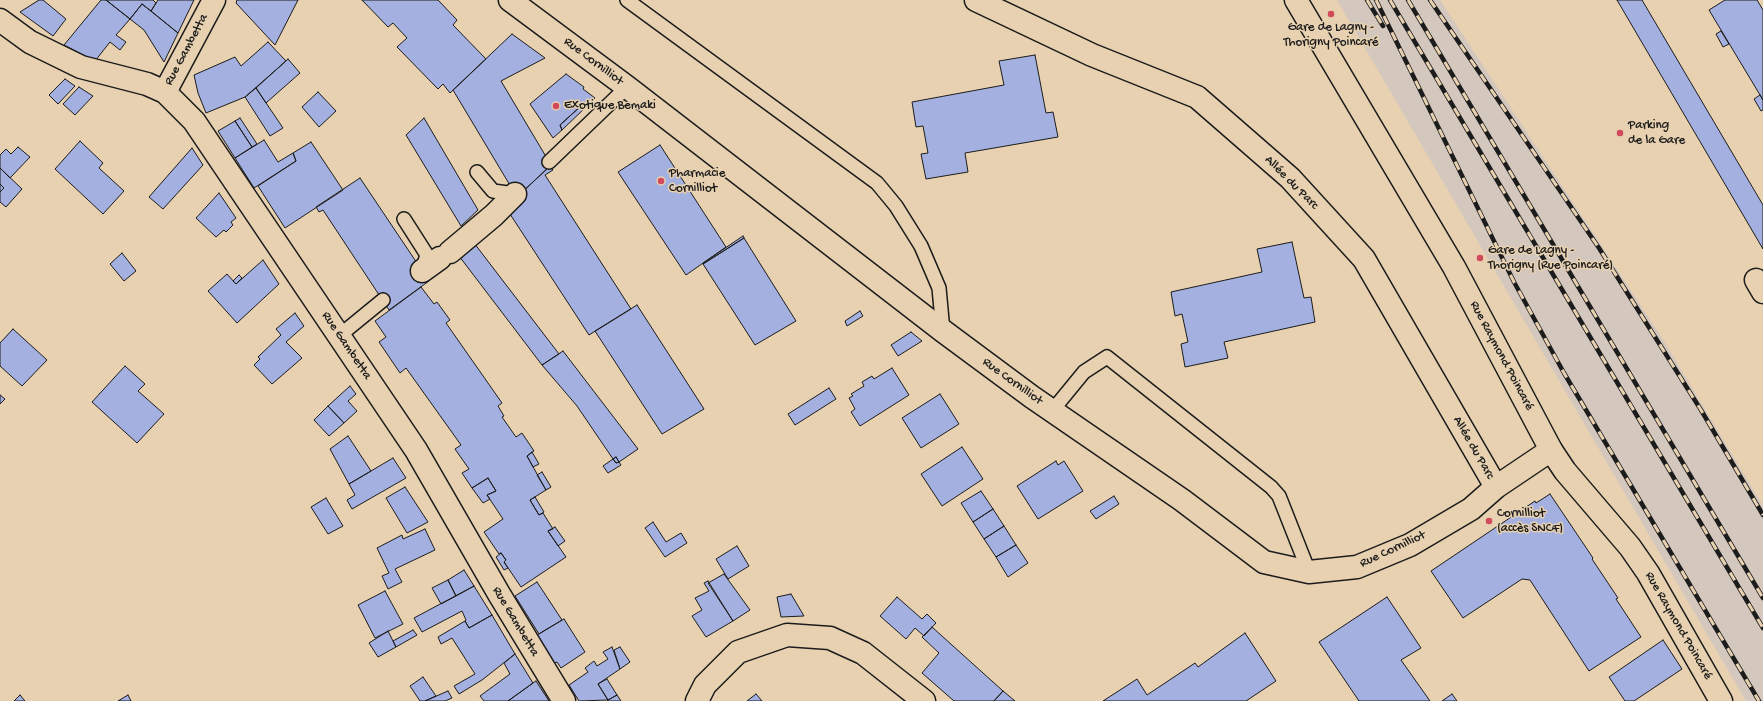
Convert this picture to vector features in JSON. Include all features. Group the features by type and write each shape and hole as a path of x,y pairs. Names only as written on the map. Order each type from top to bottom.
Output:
{"street":[{"name":"Rue Gambetta","path":"214,0 165,92 194,121 416,450 498,594 564,701"},
{"name":"Rue Cornilliot","path":"510,0 626,87 943,331 1052,410 1182,500 1264,562 1309,572 1357,567 1410,545 1471,509 1496,488 1550,450"},
{"name":"Allée du Parc","path":"976,0 1092,55 1197,97 1290,178 1364,259 1496,488"},
{"name":"Rue Raymond Poincaré","path":"1296,0 1451,261 1509,369 1550,450 1565,471 1630,548 1648,573 1721,701"},
{"path":"4,30 80,67 147,84 165,92"},
{"path":"486,213 499,202 511,198"},
{"path":"422,271 445,255 511,198"},
{"path":"697,701 704,685 738,652 787,635 830,638 863,654 924,701"}],"lane":[{"path":"627,0 877,183 896,206 921,246 939,288 943,331"},
{"path":"549,162 626,87"},
{"path":"477,172 493,190 511,198"},
{"path":"404,219 427,255 422,271"},
{"path":"339,336 383,300"},
{"path":"1052,410 1084,372 1107,357 1271,487 1279,496 1309,572"}],"shaded area":[{"path":"1337,0 1440,0 1664,341 1763,506 1763,701 1746,701"}],"building":[{"path":"39,0 43,0 66,19 53,36 20,12"},
{"path":"101,0 106,0 130,19 116,35 126,42 120,50 110,42 95,61 64,45"},
{"path":"106,0 153,0 156,3 151,11 142,4 130,19"},
{"path":"158,0 194,0 178,33 151,11"},
{"path":"237,0 298,0 275,45 236,3"},
{"path":"362,0 438,0 457,20 453,25 486,59 450,93 443,84 438,89 397,47 407,38 393,23 388,27"},
{"path":"1617,0 1642,0 1763,205 1763,249"},
{"path":"1725,0 1757,0 1763,10 1763,100 1709,10"},
{"path":"142,4 178,33 164,62 144,30 130,19"},
{"path":"1721,31 1729,44 1723,47 1716,34"},
{"path":"512,34 545,58 501,81 551,165 517,197 453,90"},
{"path":"268,42 286,61 245,97 206,113 198,93 194,75 235,57 241,66"},
{"path":"1035,55 1046,113 1053,112 1058,137 965,153 968,172 926,179 921,154 928,153 923,126 916,127 912,102 1004,85 999,61"},
{"path":"288,59 300,73 266,103 256,88"},
{"name":"Exotique Bemaki","path":"566,74 584,87 583,89 595,98 587,106 582,105 560,125 562,130 553,138 530,104"},
{"path":"65,79 75,86 58,104 49,95"},
{"path":"79,87 93,96 75,115 63,104"},
{"path":"256,88 283,128 270,136 245,97"},
{"path":"318,92 336,111 319,127 302,107"},
{"path":"1760,95 1763,100 1763,110 1761,111 1754,99"},
{"path":"582,105 587,106 562,130 560,125"},
{"path":"240,118 257,144 252,147 235,121"},
{"path":"424,118 478,210 461,226 406,135"},
{"path":"235,121 252,147 235,158 218,131"},
{"path":"264,140 278,162 293,153 296,161 254,188 235,158"},
{"path":"80,141 103,163 99,168 124,191 103,214 55,169"},
{"path":"311,142 343,190 285,228 258,186 296,161 293,153"},
{"path":"660,145 726,247 686,275 618,172"},
{"path":"18,147 30,157 10,178 0,168 0,155 6,149 11,154"},
{"path":"192,148 203,165 163,209 149,197"},
{"path":"550,166 553,170 545,175 631,309 589,335 508,211 517,197"},
{"path":"0,168 22,189 6,207 0,202 0,192 4,188 0,184"},
{"path":"360,178 429,281 389,310 323,210 319,212 316,207"},
{"path":"0,184 4,188 0,192"},
{"path":"219,193 236,218 231,222 233,225 226,232 224,230 216,237 196,218"},
{"path":"743,236 744,238 703,264 703,263"},
{"path":"744,238 796,321 755,345 703,264"},
{"path":"471,239 559,354 542,365 456,252"},
{"path":"1292,242 1304,298 1311,297 1315,322 1224,342 1228,358 1185,367 1181,344 1188,342 1182,314 1175,316 1171,292 1262,272 1257,249"},
{"path":"122,253 136,271 124,281 110,264"},
{"path":"263,260 279,284 237,323 208,291 227,274 236,284"},
{"path":"239,275 242,278 236,284 233,281"},
{"path":"421,287 434,304 437,302 450,320 446,323 502,403 498,406 504,416 502,417 516,437 522,433 534,451 527,456 546,490 530,500 539,515 543,513 553,529 548,531 566,557 521,587 504,562 506,560 501,553 499,554 484,532 503,519 487,495 496,491 488,478 472,488 462,473 469,469 455,449 461,445 406,368 400,373 379,342 386,337 375,321"},
{"path":"637,305 704,409 662,434 595,331"},
{"path":"860,311 863,316 847,326 845,321"},
{"path":"295,313 304,326 286,342 302,358 272,384 254,365 260,359 258,357 281,335 276,329"},
{"path":"13,329 47,360 22,386 0,366 0,343"},
{"path":"911,332 922,341 898,356 891,345"},
{"path":"563,351 638,449 619,462 616,457 613,459 577,406 542,365"},
{"path":"125,366 145,384 138,391 164,414 137,443 92,402"},
{"path":"892,368 909,395 860,426 851,412 855,409 849,398 853,396 851,394 864,386 862,382 872,376 874,379"},
{"path":"350,386 356,394 348,401 357,411 344,423 328,406"},
{"path":"829,388 836,399 795,425 788,414"},
{"path":"940,394 959,424 921,448 902,418"},
{"path":"0,395 5,399 0,404"},
{"path":"328,406 344,423 329,436 314,420"},
{"path":"348,436 371,471 349,484 330,449"},
{"path":"962,447 983,479 942,506 921,474"},
{"path":"532,452 539,464 533,467 527,456"},
{"path":"616,457 619,462 616,463 613,459"},
{"path":"393,458 406,478 352,509 347,500 355,495 349,484"},
{"path":"613,459 616,463 619,462 621,465 608,473 603,466"},
{"path":"1056,461 1058,465 1064,461 1083,491 1038,519 1017,486"},
{"path":"542,472 551,487 546,490 537,475"},
{"path":"488,478 496,491 487,495 490,499 483,503 472,488"},
{"path":"405,487 428,522 407,533 386,498"},
{"path":"981,491 993,509 973,522 961,503"},
{"path":"1550,494 1593,558 1592,559 1618,598 1616,599 1641,637 1589,671 1530,580 1522,579 1463,618 1431,571 1535,501 1536,503"},
{"path":"1114,496 1119,504 1096,519 1090,511"},
{"path":"535,497 544,512 539,515 530,500"},
{"path":"326,498 343,526 328,534 311,507"},
{"path":"993,509 1004,526 984,539 973,522"},
{"path":"653,522 666,542 681,533 687,543 665,557 645,528"},
{"path":"1004,526 1016,545 996,557 984,539"},
{"path":"555,527 565,541 558,546 548,531"},
{"path":"425,529 435,550 395,569 402,582 388,589 382,576 389,573 377,548 402,535 403,539"},
{"path":"1016,545 1028,563 1008,577 996,557"},
{"path":"737,546 749,566 728,579 716,559"},
{"path":"501,553 506,560 504,562 508,568 504,570 496,557"},
{"path":"464,570 474,586 456,596 448,580"},
{"path":"724,574 750,610 733,621 708,583"},
{"path":"448,580 456,596 441,604 432,588"},
{"path":"708,581 733,621 706,637 692,616 702,610 695,598 709,591 704,583"},
{"path":"537,582 562,620 539,634 515,596"},
{"path":"474,586 492,615 469,628 462,611 422,632 414,618"},
{"path":"385,591 403,624 375,638 358,605"},
{"path":"791,594 804,616 781,617 777,597"},
{"path":"897,597 922,619 927,614 936,623 924,636 915,628 906,639 880,616"},
{"path":"1387,597 1421,648 1401,660 1430,701 1359,701 1319,642"},
{"path":"492,615 515,654 482,680 459,694 454,686 475,674 452,638 441,644 438,637 465,621 469,628"},
{"path":"564,619 585,652 561,668 557,662 552,664 537,635"},
{"path":"932,627 1003,691 994,701 954,701 922,673 939,653 922,637"},
{"path":"413,630 417,635 396,647 393,641"},
{"path":"388,631 396,647 378,657 369,643"},
{"path":"1245,633 1276,681 1246,701 1103,701 1137,679 1147,695 1195,663 1198,667"},
{"path":"1663,640 1682,669 1634,701 1625,701 1609,677"},
{"path":"612,647 620,669 598,684 608,700 579,701 569,685 588,672 585,668 594,661 597,666 608,659 603,652"},
{"path":"620,647 630,662 620,669 614,650"},
{"path":"515,654 533,683 508,701 484,701 480,696 510,674 504,663"},
{"path":"423,677 436,696 425,701 420,701 410,686"},
{"path":"607,679 617,695 608,700 598,684"},
{"path":"536,681 549,701 508,701 533,683"},
{"path":"448,691 452,698 445,701 425,701"},
{"path":"1003,691 1015,701 994,701"},
{"path":"756,694 762,701 747,701"},
{"path":"1452,694 1457,701 1442,701"},
{"path":"20,695 25,701 14,701"},
{"path":"128,695 131,701 118,701"},
{"path":"617,695 621,701 607,701 608,700"}],"railway":[{"path":"1367,0 1383,26"},
{"path":"1376,0 1514,282 1564,373 1759,701"},
{"path":"1390,0 1763,628"},
{"path":"1408,0 1763,598"},
{"path":"1430,0 1599,248 1701,410 1763,515"}],"place":[{"name":"Gare de Lagny - Thorigny Poincaré","path":"1331,14"},
{"name":"Exotique Bemaki","path":"556,106"},
{"name":"Parking de la Gare","path":"1620,133"},
{"name":"Pharmacie Cornilliot","path":"661,181"},
{"name":"Gare de Lagny - Thorigny (Rue Poincaré)","path":"1480,258"},
{"name":"Cornilliot (accès SNCF)","path":"1489,521"}]}
